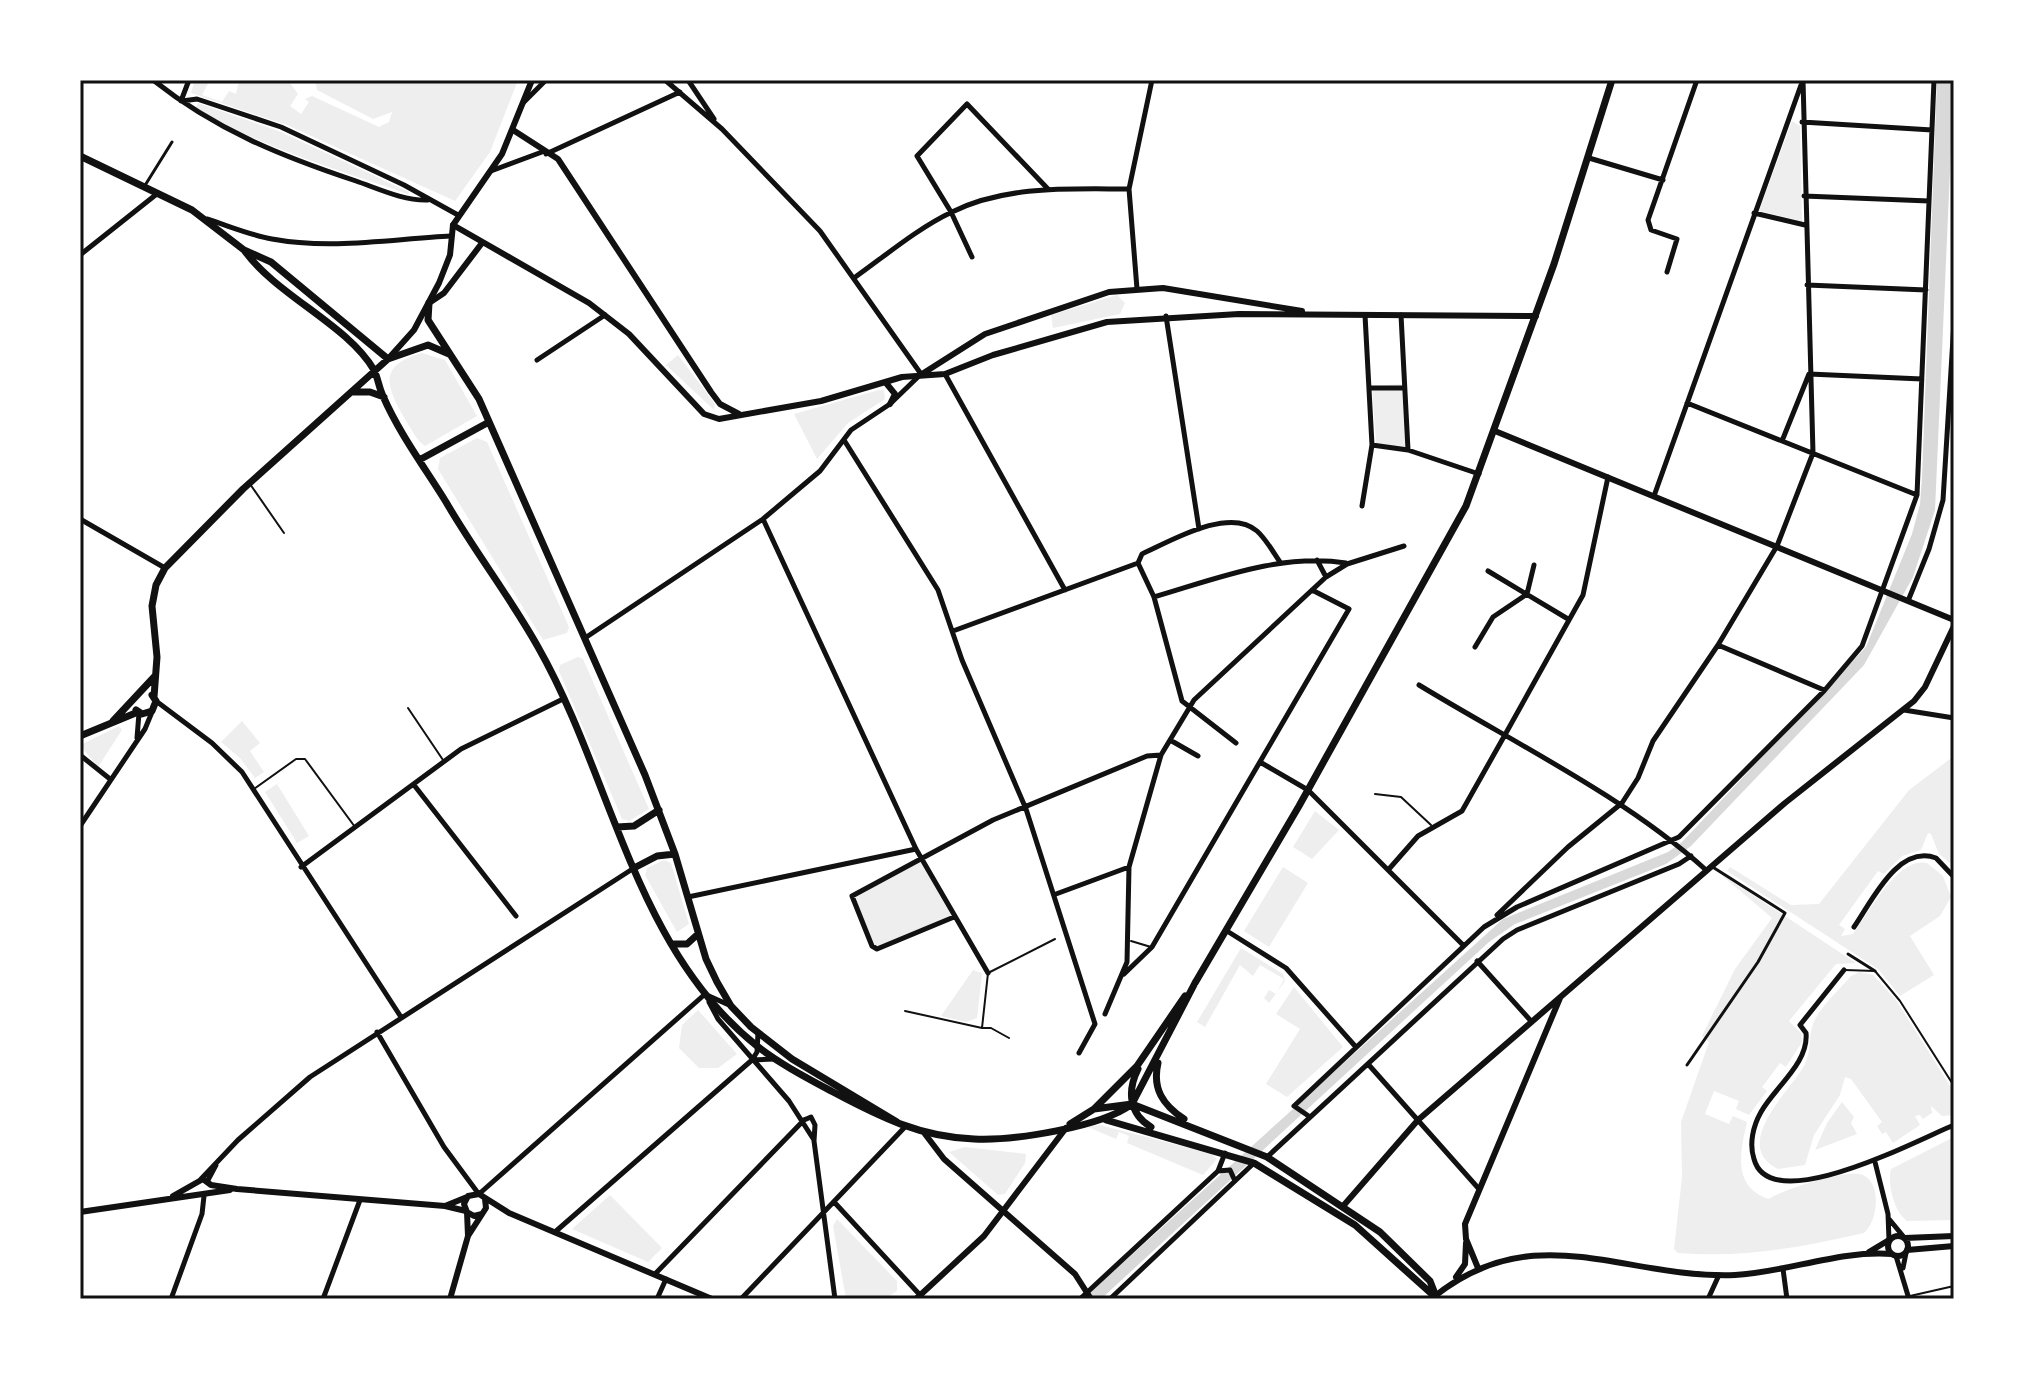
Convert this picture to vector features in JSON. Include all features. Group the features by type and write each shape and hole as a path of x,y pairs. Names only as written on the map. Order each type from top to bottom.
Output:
{"main road":[{"path":"1068,1126 1094,1109 1144,1056 1196,981 1452,534 1479,474 1536,316 1612,80"},
{"path":"80,156 159,192 202,218 244,250 271,262 388,359"},
{"path":"244,250 261,272 337,332 375,372 384,397 539,647 634,868 674,944 704,995 757,1046 775,1059 904,1128 925,1134 1007,1139 1104,1119 1132,1104 1160,1056 1196,981"},
{"path":"429,303 428,320 465,374 489,422 659,810 717,982 731,1006 758,1033 794,1060 888,1115 904,1128"},
{"path":"154,704 157,673 152,606 156,585 165,568 249,483 388,359 428,345 451,355"},
{"path":"353,392 370,392 384,397"},
{"path":"421,459 489,422"},
{"path":"113,721 143,692 157,673"},
{"path":"143,692 154,704"},
{"path":"134,701 139,712"},
{"path":"80,736 154,704"},
{"path":"617,827 634,826 659,810"},
{"path":"634,868 657,856 675,854"},
{"path":"674,944 687,944 699,933"},
{"path":"1144,1056 1131,1089 1132,1104 1144,1123 1161,1133"},
{"path":"1160,1056 1156,1075 1158,1092 1169,1109 1195,1127"},
{"path":"1094,1109 1132,1104 1267,1157 1344,1205 1404,1255 1430,1281 1435,1298"},
{"path":"1104,1119 1161,1133 1254,1163 1355,1225 1435,1298"}],"street":[{"path":"153,80 163,83 181,101 226,130 271,152 399,195 428,200"},
{"path":"181,101 189,80"},
{"path":"388,359 414,330 429,303 446,267 453,225 490,172 513,130 532,80"},
{"path":"524,102 546,80"},
{"path":"665,80 722,129 820,231 921,374"},
{"path":"688,80 722,129"},
{"path":"1137,289 1129,189 1152,80"},
{"path":"1667,272 1677,239 1647,225 1697,80"},
{"path":"1310,1117 1294,1106 1568,847 1619,806 1638,778 1653,741 1718,645 1777,546 1813,453 1803,80"},
{"path":"1654,496 1803,80"},
{"path":"1494,919 1674,842 1824,691 1862,646 1917,495 1934,80"},
{"path":"490,172 544,153 680,92"},
{"path":"181,101 197,99 281,127 404,185 458,215"},
{"path":"972,257 951,212 917,156 967,104 1048,189"},
{"path":"1802,122 1932,130"},
{"path":"513,130 544,153 558,159 629,264 667,331 720,404 742,415"},
{"path":"144,187 172,142"},
{"path":"1589,158 1663,180"},
{"path":"854,278 951,212 1012,194 1048,189 1129,189"},
{"path":"80,255 159,192"},
{"path":"1804,196 1929,201"},
{"path":"1754,213 1805,225"},
{"path":"202,218 263,238 296,242 380,243 451,236"},
{"path":"453,225 572,291 605,315 629,334 704,414 719,419 821,401 921,374 945,374 993,355 1107,322 1205,315 1536,316"},
{"path":"429,303 444,293 482,243"},
{"path":"1807,285 1926,290"},
{"path":"585,638 763,519 820,471 851,430 890,404 921,374 985,334 1077,300 1137,289 1163,288 1210,303 1325,315"},
{"path":"1205,315 1210,303"},
{"path":"537,360 605,315"},
{"path":"1362,506 1372,445 1365,315"},
{"path":"1401,315 1408,450"},
{"path":"1166,316 1199,529"},
{"path":"1906,600 1937,523 1951,463 1954,322"},
{"path":"947,356 945,374 1065,590"},
{"path":"1809,374 1922,379"},
{"path":"1782,441 1809,374"},
{"path":"886,383 895,394 890,404"},
{"path":"1370,388 1404,388"},
{"path":"1687,403 1917,495"},
{"path":"1344,1205 1418,1120 1708,868 1920,695 1954,623 1777,546 1495,431"},
{"path":"844,440 938,590 962,660 1024,805 1056,894 1095,1024 1079,1053"},
{"path":"1372,445 1408,450 1479,474"},
{"path":"1389,869 1432,825 1462,811 1504,737 1588,579 1608,477"},
{"path":"80,519 165,568"},
{"path":"763,519 916,849 988,973"},
{"path":"953,631 1138,563 1142,554 1199,529 1232,522 1256,530 1280,562"},
{"path":"1105,1014 1123,975 1130,940 1129,867 1161,755 1188,708 1326,577 1347,564 1404,546"},
{"path":"1317,559 1326,577"},
{"path":"1154,597 1280,562 1317,559 1347,564"},
{"path":"1138,563 1154,597 1182,701 1236,743"},
{"path":"1475,647 1493,617 1527,594 1534,565"},
{"path":"1488,571 1568,619"},
{"path":"1123,975 1152,947 1349,609 1312,590"},
{"path":"1718,645 1824,691"},
{"path":"1419,685 1619,806 1708,868 1785,913 1758,962 1687,1065"},
{"path":"301,867 481,737 563,699"},
{"path":"80,826 137,739 154,704 172,713 227,757 254,790 301,867 401,1017"},
{"path":"1903,710 1954,718"},
{"path":"137,739 139,712"},
{"path":"1170,740 1198,756"},
{"path":"80,755 110,779"},
{"path":"954,917 880,949 872,946 853,894 1024,805 1147,756 1161,755"},
{"path":"1260,762 1308,790 1463,946"},
{"path":"414,785 517,918"},
{"path":"688,897 916,849"},
{"path":"1267,1157 1477,961 1517,930 1679,864 1691,856"},
{"path":"1854,927 1894,871 1913,857 1936,858 1954,877"},
{"path":"1056,894 1129,867"},
{"path":"204,1195 195,1188 204,1181 220,1157 310,1077 634,868"},
{"path":"1954,911 1954,926"},
{"path":"525,928 529,935"},
{"path":"1227,931 1276,960 1294,975 1355,1046"},
{"path":"1848,954 1875,971"},
{"path":"1477,961 1544,1035"},
{"path":"1844,970 1800,1025 1806,1033 1803,1051 1762,1110 1753,1132 1752,1152 1762,1175 1777,1182 1875,1162 1954,1125"},
{"path":"1435,1298 1465,1264 1465,1224 1562,994"},
{"path":"704,995 731,1006"},
{"path":"704,995 718,1019 804,1120 814,1141 835,1299"},
{"path":"445,1206 481,1195 704,995"},
{"path":"377,1032 444,1147 481,1195 509,1213 712,1299"},
{"path":"555,1232 752,1060 758,1033"},
{"path":"752,1060 775,1059"},
{"path":"1368,1064 1479,1189"},
{"path":"655,1274 804,1120"},
{"path":"835,1203 918,1297 1004,1213 1068,1126"},
{"path":"741,1299 904,1128"},
{"path":"925,1134 944,1159 1075,1274 1089,1295"},
{"path":"1080,1299 1089,1295 1218,1171 1225,1153"},
{"path":"1875,1162 1888,1218 1889,1240 1903,1269 1909,1298"},
{"path":"1110,1299 1254,1163"},
{"path":"1218,1171 1230,1170 1235,1182"},
{"path":"466,1177 468,1236"},
{"path":"173,1196 204,1181 237,1189 445,1206 474,1216 483,1212 509,1213"},
{"path":"171,1299 202,1214 204,1181"},
{"path":"80,1212 237,1189"},
{"path":"450,1299 468,1236 483,1212 481,1195"},
{"path":"323,1299 360,1200"},
{"path":"1888,1218 1904,1237 1906,1252 1903,1269"},
{"path":"1869,1252 1889,1240 1904,1237 1954,1236"},
{"path":"1466,1239 1478,1268"},
{"path":"1454,1280 1478,1268 1520,1255 1537,1254 1719,1275 1783,1269 1869,1252 1894,1255 1954,1246"},
{"path":"1783,1269 1787,1299"},
{"path":"1708,1299 1719,1275"},
{"path":"657,1299 666,1279"}],"lane":[{"path":"249,483 284,533"},
{"path":"408,708 444,761"},
{"path":"254,790 296,759 305,759 356,828"},
{"path":"1375,794 1401,797 1432,825"},
{"path":"982,1028 988,973 1055,939"},
{"path":"1130,940 1152,947"},
{"path":"1844,970 1875,971 1900,1001 1954,1086"},
{"path":"905,1011 991,1028 1009,1038"},
{"path":"1909,1298 1954,1286"}],"shaded area":[{"path":"195,80 210,80 202,95 222,102 229,91 236,94 239,80 288,80 298,94 290,106 301,114 309,102 305,99 312,96 379,127 389,122 392,112 373,119 317,90 315,80 518,80 490,152 455,201 287,125 191,93"},
{"path":"1937,80 1954,80 1935,510 1913,577 1864,665 1691,846 1666,864 1515,924 1489,942 1101,1299 1083,1299 1503,919 1668,852 1682,842 1866,647 1912,534 1920,504"},
{"path":"198,103 281,132 409,192 299,157 221,122 196,108"},
{"path":"1792,121 1800,126 1802,221 1759,211"},
{"path":"1117,295 1125,303 1120,314 1053,328 1051,315"},
{"path":"422,353 445,360 477,416 425,446 394,399 390,380 397,365"},
{"path":"678,355 715,404 714,410 666,365"},
{"path":"1402,384 1405,448 1376,443 1372,386"},
{"path":"884,390 885,399 848,423 817,459 794,414"},
{"path":"477,438 487,442 569,627 567,633 543,640 438,469 440,458"},
{"path":"578,657 583,659 649,809 629,821 622,819 559,671 560,665"},
{"path":"242,721 260,743 250,751 264,772 255,778 240,758 221,742"},
{"path":"119,726 122,730 98,767 80,745"},
{"path":"1954,756 1954,866 1939,854 1928,833 1921,850 1902,856 1884,874 1878,871 1839,925 1845,929 1841,936 1853,934 1885,888 1905,868 1916,863 1927,863 1943,876 1951,897 1940,916 1910,936 1934,975 1900,996 1878,969 1727,871 1730,867 1791,905 1819,904 1909,790"},
{"path":"277,784 309,836 297,843 265,792"},
{"path":"1315,811 1339,830 1312,859 1293,847"},
{"path":"921,858 954,917 875,948 853,893"},
{"path":"664,860 671,863 689,924 677,932 645,875 647,868"},
{"path":"1283,867 1308,883 1269,947 1244,931"},
{"path":"1718,872 1856,963 1836,964 1789,1021 1801,1033 1802,1042 1786,1067 1780,1063 1762,1087 1767,1091 1749,1115 1736,1109 1739,1101 1714,1091 1705,1114 1729,1124 1733,1116 1747,1122 1741,1156 1744,1177 1749,1186 1769,1199 1828,1178 1860,1174 1867,1178 1875,1192 1876,1202 1873,1220 1864,1233 1749,1253 1678,1253 1674,1249 1682,1177 1681,1122 1709,1042 1702,1036 1735,969 1772,918"},
{"path":"1241,948 1283,974 1285,981 1277,992 1284,979 1260,965 1253,976 1240,965 1205,1027 1197,1022"},
{"path":"973,970 982,973 977,1018 966,1022 941,1016"},
{"path":"1859,972 1873,975 1896,1000 1954,1092 1954,1115 1942,1116 1931,1106 1932,1113 1923,1119 1920,1115 1915,1116 1920,1125 1893,1143 1886,1132 1882,1134 1877,1126 1882,1122 1851,1079 1845,1077 1840,1095 1814,1135 1805,1165 1778,1169 1765,1159 1760,1146 1761,1132 1777,1103 1804,1066 1816,1018 1851,976"},
{"path":"1294,987 1343,1047 1287,1097 1266,1084 1300,1029 1276,1014"},
{"path":"1269,990 1276,994 1269,1003 1264,998"},
{"path":"698,1010 737,1054 718,1068 699,1068 679,1048 682,1025"},
{"path":"1842,1102 1854,1117 1851,1123 1857,1134 1815,1150 1827,1123"},
{"path":"1100,1125 1212,1154 1217,1159 1203,1175 1127,1143 1129,1136 1119,1132 1116,1139 1088,1127"},
{"path":"1954,1137 1954,1220 1907,1221 1898,1211 1893,1197 1891,1169"},
{"path":"965,1147 1026,1154 1025,1163 1005,1194 998,1195 949,1152"},
{"path":"610,1195 662,1248 648,1262 572,1229"},
{"path":"837,1219 897,1281 897,1291 885,1299 846,1299 833,1226"}]}
